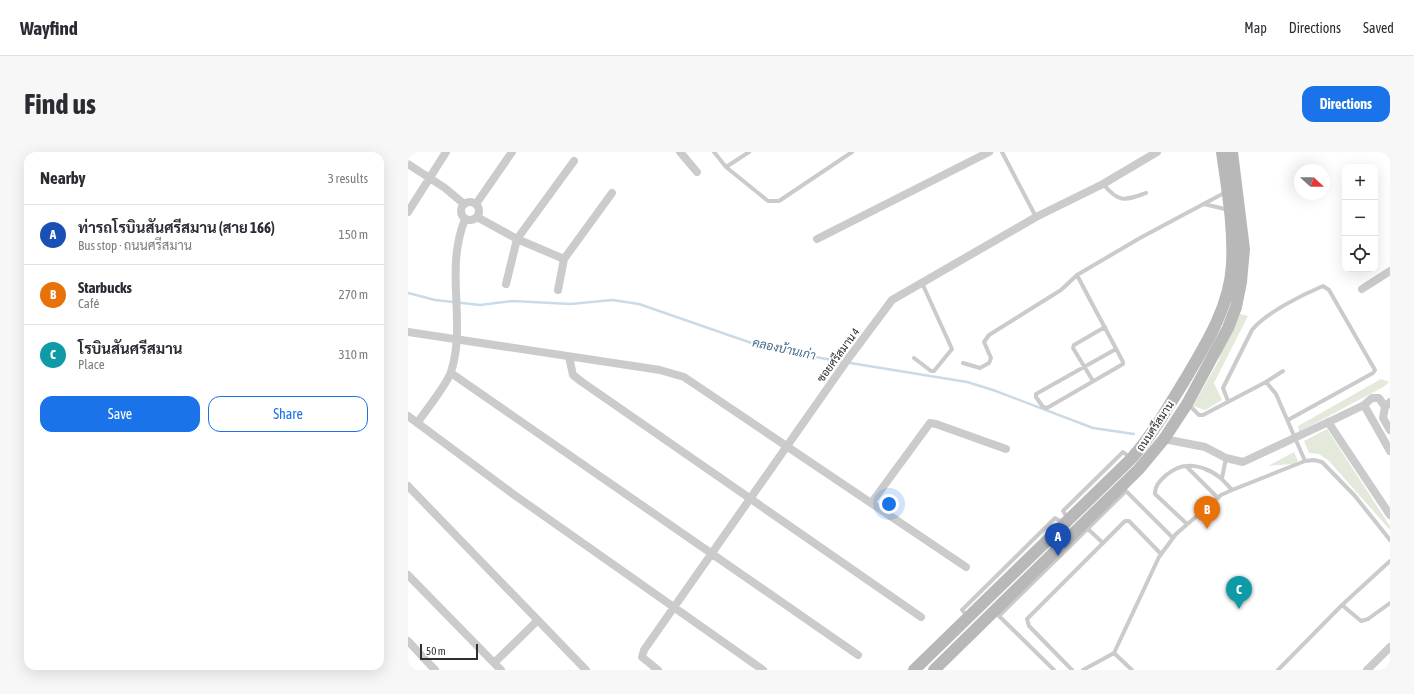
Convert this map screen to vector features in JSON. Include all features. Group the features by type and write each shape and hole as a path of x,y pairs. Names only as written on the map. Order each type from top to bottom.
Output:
{"main road":[{"name":"ถนนศรีสมาน","path":"914,670 1132,458 1161,420 1198,357 1222,309 1228,289 1232,265 1233,242 1222,152"},
{"name":"ถนนศรีสมาน","path":"934,670 997,614 1124,489 1152,456 1187,404 1228,328 1236,307 1241,282 1243,238 1232,152"}],"street":[{"path":"408,212 446,152"},
{"path":"476,204 512,152"},
{"path":"680,152 697,172"},
{"path":"817,239 989,152"},
{"name":"ซอยศรีสมาน 4","path":"658,670 645,660 642,653 848,359 892,300 1036,217 1104,184 1157,152"},
{"path":"506,284 517,239 574,161"},
{"path":"408,164 430,177 464,204"},
{"path":"558,290 564,259 612,193"},
{"path":"464,204 470,202 476,204 479,210 477,217 473,220 465,219"},
{"path":"417,423 451,373 456,339 456,246 465,219 461,212 464,204"},
{"path":"477,217 517,239 564,259"},
{"path":"1362,289 1390,271"},
{"path":"408,332 660,370 684,376 872,502 966,568"},
{"path":"569,357 573,375 582,382 750,500 921,617"},
{"path":"451,373 858,654"},
{"path":"1164,439 1205,448 1226,458 1243,462 1296,438 1364,404 1372,398 1377,397 1388,404 1383,418 1385,424 1390,430"},
{"path":"1364,404 1390,451"},
{"path":"408,416 513,494 763,670"},
{"path":"1328,422 1390,515"},
{"path":"872,502 930,423 1006,449"},
{"path":"408,486 586,670"},
{"path":"408,575 501,670"},
{"path":"494,663 538,620"},
{"path":"408,641 435,670"},
{"path":"1367,670 1390,647"}],"lane":[{"path":"714,152 726,167 768,201 774,202 787,196 852,152"},
{"path":"726,167 749,152"},
{"path":"1002,152 1036,217"},
{"path":"1104,184 1112,195 1122,199 1146,193"},
{"path":"963,363 980,368 989,363 991,358 984,342 989,335 1061,290 1077,275 1140,238 1227,191"},
{"path":"1204,204 1230,210"},
{"path":"1077,275 1123,362 1122,365 1047,408 1043,407 1036,397 1036,394 1116,349"},
{"path":"914,358 931,371 934,371 952,349 922,283"},
{"path":"1228,401 1223,388 1256,324 1308,292 1324,286 1329,290 1374,370 1373,373 1288,420"},
{"path":"1094,381 1073,348 1074,345 1105,327"},
{"path":"1187,404 1201,415 1266,382 1283,371"},
{"path":"1266,382 1276,394 1305,461"},
{"path":"1222,478 1226,458"},
{"path":"1083,670 1114,653 1161,554 1173,538 1218,498 1232,490 1305,461 1314,460 1322,462 1355,496 1390,540"},
{"path":"1187,524 1155,494 1154,491 1164,475 1186,465 1205,468 1222,478 1232,490"},
{"path":"1186,465 1218,498"},
{"path":"1054,670 997,614 1088,529 1124,489 1173,538"},
{"path":"1072,670 1026,621 1103,543 1128,520 1161,554"},
{"path":"1088,529 1103,543"},
{"path":"1278,670 1342,605 1390,561"},
{"path":"1342,605 1361,622 1368,619 1390,603"},
{"path":"1114,653 1132,670"}],"shaded area":[{"path":"1237,313 1248,316 1214,383 1222,400 1205,410 1193,406 1219,360 1223,345"},
{"path":"1381,379 1389,382 1385,386 1299,432 1298,426"},
{"path":"1327,429 1390,526 1390,530 1329,461 1319,454 1309,453 1304,441"},
{"path":"1294,452 1298,461 1293,464 1268,466"}],"waterway":[{"name":"คลองบ้านเก่า","path":"408,293 435,300 480,305 512,301 571,304 612,300 639,304 766,348 967,382 993,390 1093,428 1134,434"}],"place":[{"name":"Starbucks","path":"1207,529"},
{"name":"ท่ารถโรบินสันศรีสมาน (สาย 166)","path":"1058,556"},
{"name":"โรบินสันศรีสมาน","path":"1239,609"}]}
